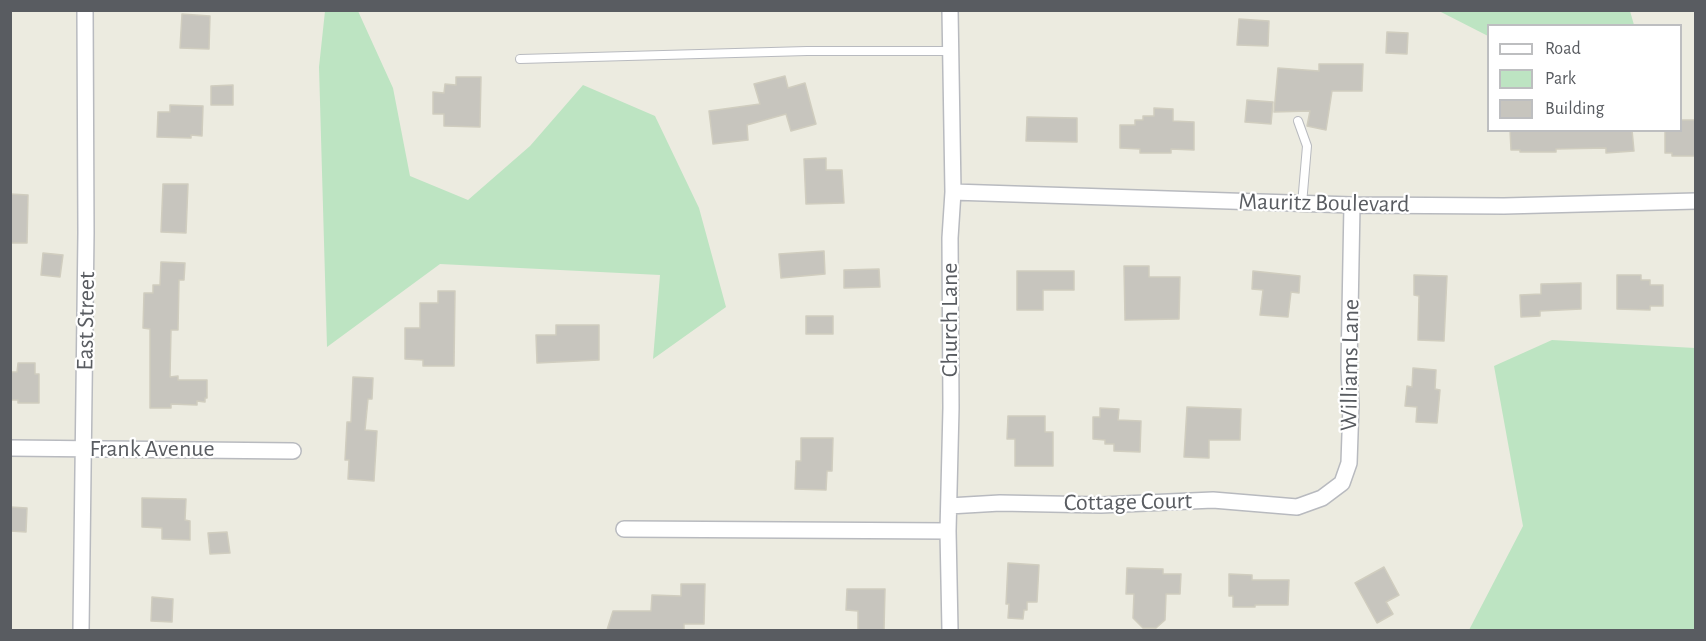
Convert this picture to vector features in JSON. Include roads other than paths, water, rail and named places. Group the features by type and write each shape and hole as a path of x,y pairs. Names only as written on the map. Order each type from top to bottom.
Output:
{"street":[{"name":"East Street","path":"81,630 86,233 85,10"},
{"name":"Church Lane","path":"950,10 953,192 950,238 948,531 950,630"},
{"name":"Mauritz Boulevard","path":"953,192 1352,205 1504,206 1695,201"},
{"name":"Williams Lane","path":"1308,503 1322,498 1342,483 1349,463 1352,405 1349,367 1352,205"},
{"name":"Frank Avenue","path":"10,448 293,451"},
{"name":"Cottage Court","path":"949,506 1000,503 1101,505 1213,500 1297,507 1308,503"},
{"path":"624,529 948,531"}],"lane":[{"path":"520,59 760,52 951,51"},
{"path":"1298,122 1307,146 1302,204"}]}
